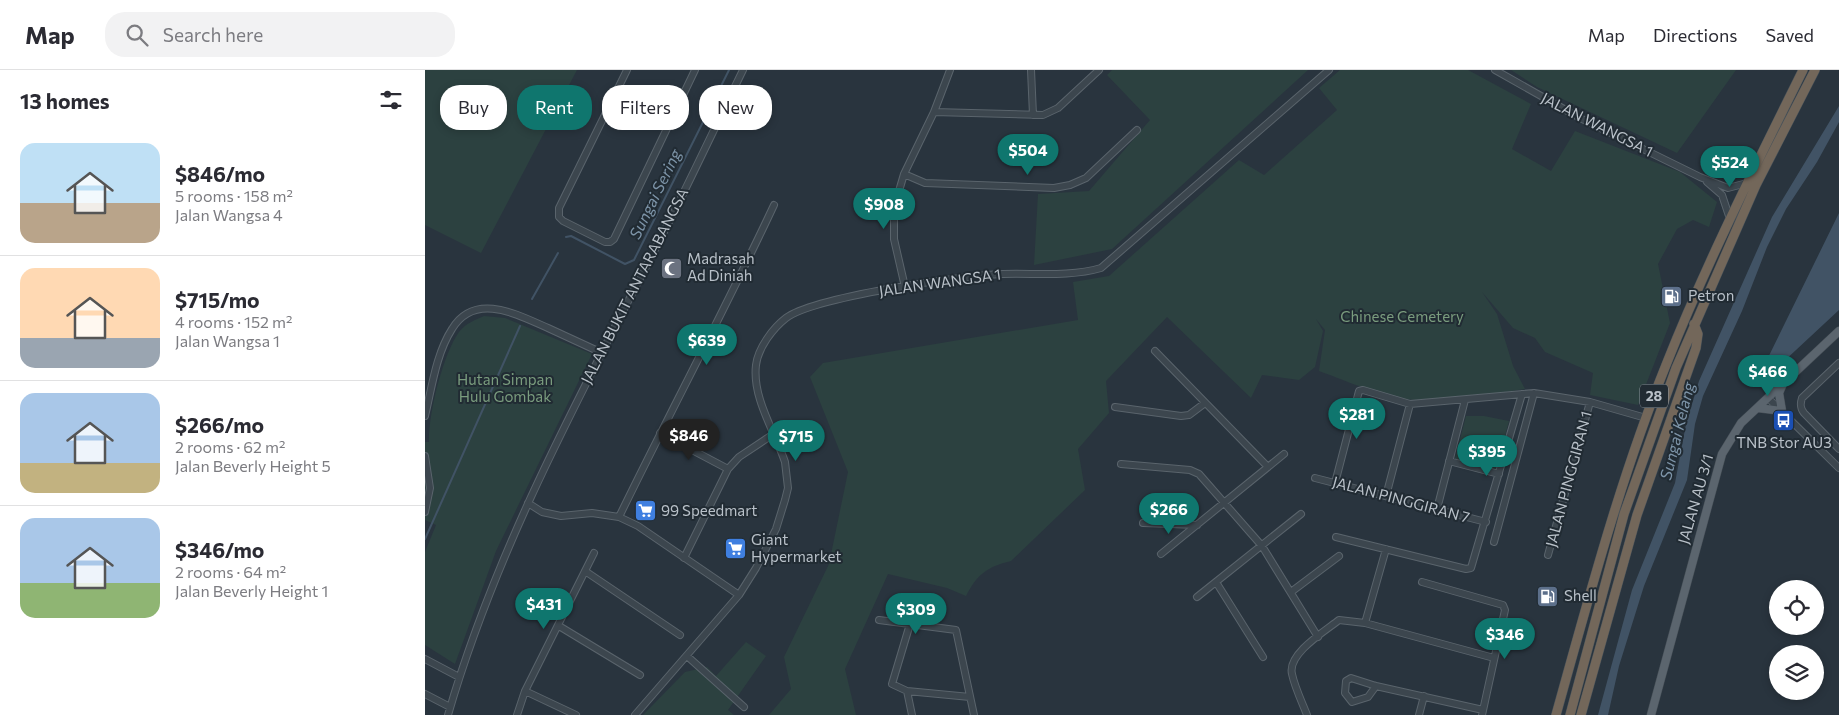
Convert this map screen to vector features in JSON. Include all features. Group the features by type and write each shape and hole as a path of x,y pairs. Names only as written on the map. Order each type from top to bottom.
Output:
{"highway":[{"name":"28","path":"1556,715 1614,512 1646,418 1685,320 1730,219 1803,70"},
{"name":"28","path":"1570,715 1624,514 1676,368 1756,185 1815,70"},
{"path":"1581,715 1637,515 1696,348 1698,334 1695,324"}],"main road":[{"name":"JALAN AU 3/1","path":"1651,715 1722,454 1741,423 1839,332"},
{"path":"1758,408 1782,411 1779,394 1782,384"}],"street":[{"path":"627,70 559,208 559,217 563,221 605,242 610,242 614,239 695,70"},
{"name":"JALAN BUKIT ANTARABANGSA","path":"448,715 479,620 528,503 600,352 672,215 743,70"},
{"path":"905,287 894,239 894,208 903,174 934,112 950,70"},
{"path":"1031,70 1033,115"},
{"path":"934,112 1043,115 1058,108 1099,70"},
{"name":"JALAN WANGSA 1","path":"635,715 739,596 776,529 785,500 787,474 775,433 757,386 756,364 764,342 785,318 812,306 905,287 1002,274 1077,272 1101,268 1329,70"},
{"name":"JALAN WANGSA 1","path":"1495,70 1580,118 1701,177 1728,188 1747,182"},
{"path":"903,174 925,183 1054,188 1071,185 1086,178 1137,130"},
{"name":"JALAN WANGSA 1","path":"1701,177 1722,195 1730,219"},
{"path":"619,517 659,433 738,283 774,205"},
{"path":"425,416 437,365 452,329 469,312 485,308 507,310 600,352"},
{"path":"1155,351 1268,467"},
{"path":"1838,445 1801,408 1802,398 1839,363"},
{"path":"1335,483 1359,391 1363,390 1410,404 1534,393 1590,402 1646,418"},
{"path":"1494,542 1534,393"},
{"path":"1336,537 1466,569 1471,568 1522,394"},
{"path":"1768,398 1839,468"},
{"path":"1437,509 1465,400"},
{"name":"JALAN PINGGIRAN 1","path":"1549,555 1590,402"},
{"path":"1115,406 1181,416 1189,415 1205,403"},
{"path":"1386,496 1410,404"},
{"path":"659,433 728,469"},
{"path":"684,558 728,469 739,457 775,433"},
{"path":"1161,554 1284,454"},
{"path":"425,456 430,488 425,512"},
{"path":"1449,461 1499,474"},
{"path":"1121,464 1190,470 1199,474 1262,546 1318,637"},
{"name":"JALAN PINGGIRAN 7","path":"1315,478 1486,522"},
{"path":"528,503 543,512 561,516 592,513 619,517 638,526 739,596"},
{"path":"1197,597 1301,514"},
{"path":"1143,523 1197,526"},
{"path":"1365,622 1385,549"},
{"path":"517,715 525,691 594,553"},
{"path":"1291,592 1339,556"},
{"path":"585,571 681,634"},
{"path":"1216,582 1263,657"},
{"path":"1376,686 1368,697 1351,702 1345,693 1347,681 1351,678 1482,712 1505,610 1503,605 1422,582"},
{"path":"879,620 956,630 974,715"},
{"path":"1307,715 1291,673 1292,664 1297,655 1339,620 1365,622 1494,658"},
{"path":"910,624 892,681 895,686 907,691 970,697"},
{"path":"559,626 639,675"},
{"path":"687,656 744,707"},
{"path":"425,659 459,677"},
{"path":"525,691 576,715"},
{"path":"907,691 912,715"},
{"path":"425,694 450,707"},
{"path":"1419,715 1424,696"}],"green space":[{"path":"425,70 577,70 569,85 517,85 517,130 546,130 481,253 425,225"},
{"path":"1112,70 1308,70 1112,249 1034,265 1038,194 1089,191 1150,120 1107,75"},
{"name":"Chinese Cemetery","path":"1340,70 1468,70 1531,104 1512,149 1551,171 1575,131 1680,172 1717,202 1709,227 1693,220 1677,229 1658,264 1670,323 1638,405 1590,395 1593,373 1545,352 1535,338 1513,328 1482,292 1497,314 1513,366 1525,389 1445,400 1418,400 1393,397 1368,389 1319,371 1325,330 1316,319 1323,331 1315,367 1299,380 1262,375 1251,398 1167,317 1106,381 1109,413 1078,449 1085,490 1011,561 995,566 978,577 966,596 947,588 888,574 845,669 856,715 769,715 791,689 784,657 829,564 848,472 810,377 823,363 1078,320 1073,282 1109,276 1239,160 1264,175 1337,110 1319,88"},
{"path":"1511,70 1736,70 1677,153 1537,87"},
{"name":"Hutan Simpan Hulu Gombak","path":"484,316 505,318 592,354 496,551 455,664 425,645 425,552 436,525 425,520 425,442 429,442 434,401 442,369 453,342 465,326"},
{"path":"1466,416 1484,416 1509,421 1496,469 1455,459"},
{"path":"746,642 766,656 728,710 734,715 643,715 685,672 707,667 716,676"}],"water":[{"path":"1839,106 1839,122 1817,162 1786,209 1767,247 1742,311 1703,396 1695,424 1687,480 1644,586 1619,666 1608,715 1598,715 1632,590 1675,483 1686,424 1699,381 1772,217"},
{"path":"1839,213 1839,310 1768,376 1763,376 1761,372"}],"waterway":[{"name":"Sungai Sering","path":"566,237 571,236 625,264 634,260 729,70"},
{"name":"Sungai Sering","path":"532,299 558,253"},
{"name":"Sungai Sering","path":"425,539 520,326"}],"place":[{"name":"Madrasah Ad Diniah","path":"671,268"},
{"name":"Petron","path":"1672,296"},
{"name":"TNB Stor AU3","path":"1784,420"},
{"name":"99 Speedmart","path":"645,511"},
{"name":"Giant Hypermarket","path":"735,549"},
{"name":"Shell","path":"1548,596"}],"water label":[{"name":"Sungai Kelang","path":"1677,431"}]}
